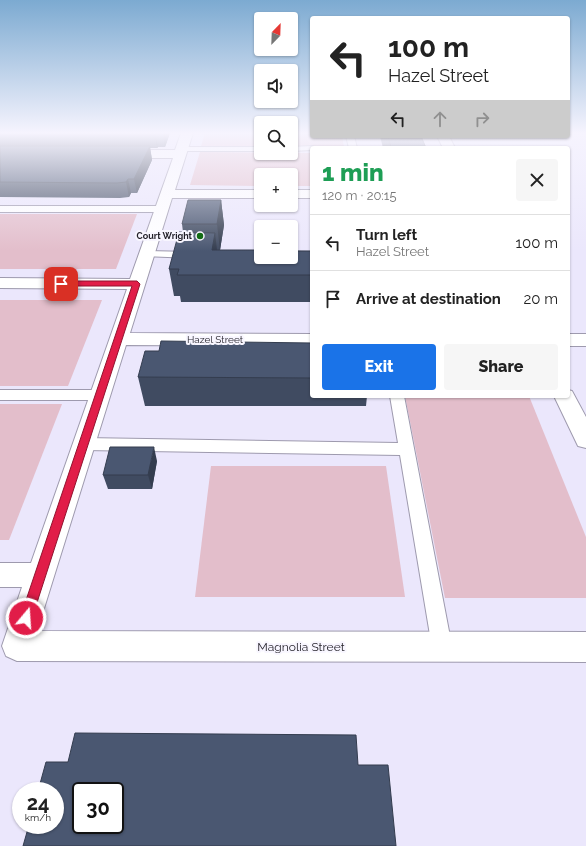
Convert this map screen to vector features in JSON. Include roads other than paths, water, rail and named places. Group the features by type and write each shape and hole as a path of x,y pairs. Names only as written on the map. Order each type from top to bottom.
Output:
{"street":[{"path":"0,575 40,575 174,172"},
{"path":"298,194 310,194"},
{"path":"164,202 254,195"},
{"path":"0,283 137,284"},
{"name":"Hazel Street","path":"119,339 310,340"},
{"path":"570,340 586,340"},
{"path":"566,398 586,440"},
{"name":"Magnolia Street","path":"40,575 17,646 586,647"}],"lane":[{"path":"0,209 164,202"},
{"path":"147,254 206,255"},
{"path":"0,394 100,395"},
{"path":"397,398 442,647"},
{"path":"84,444 406,449"}],"place":[{"name":"Court Wright","path":"200,236"}]}
